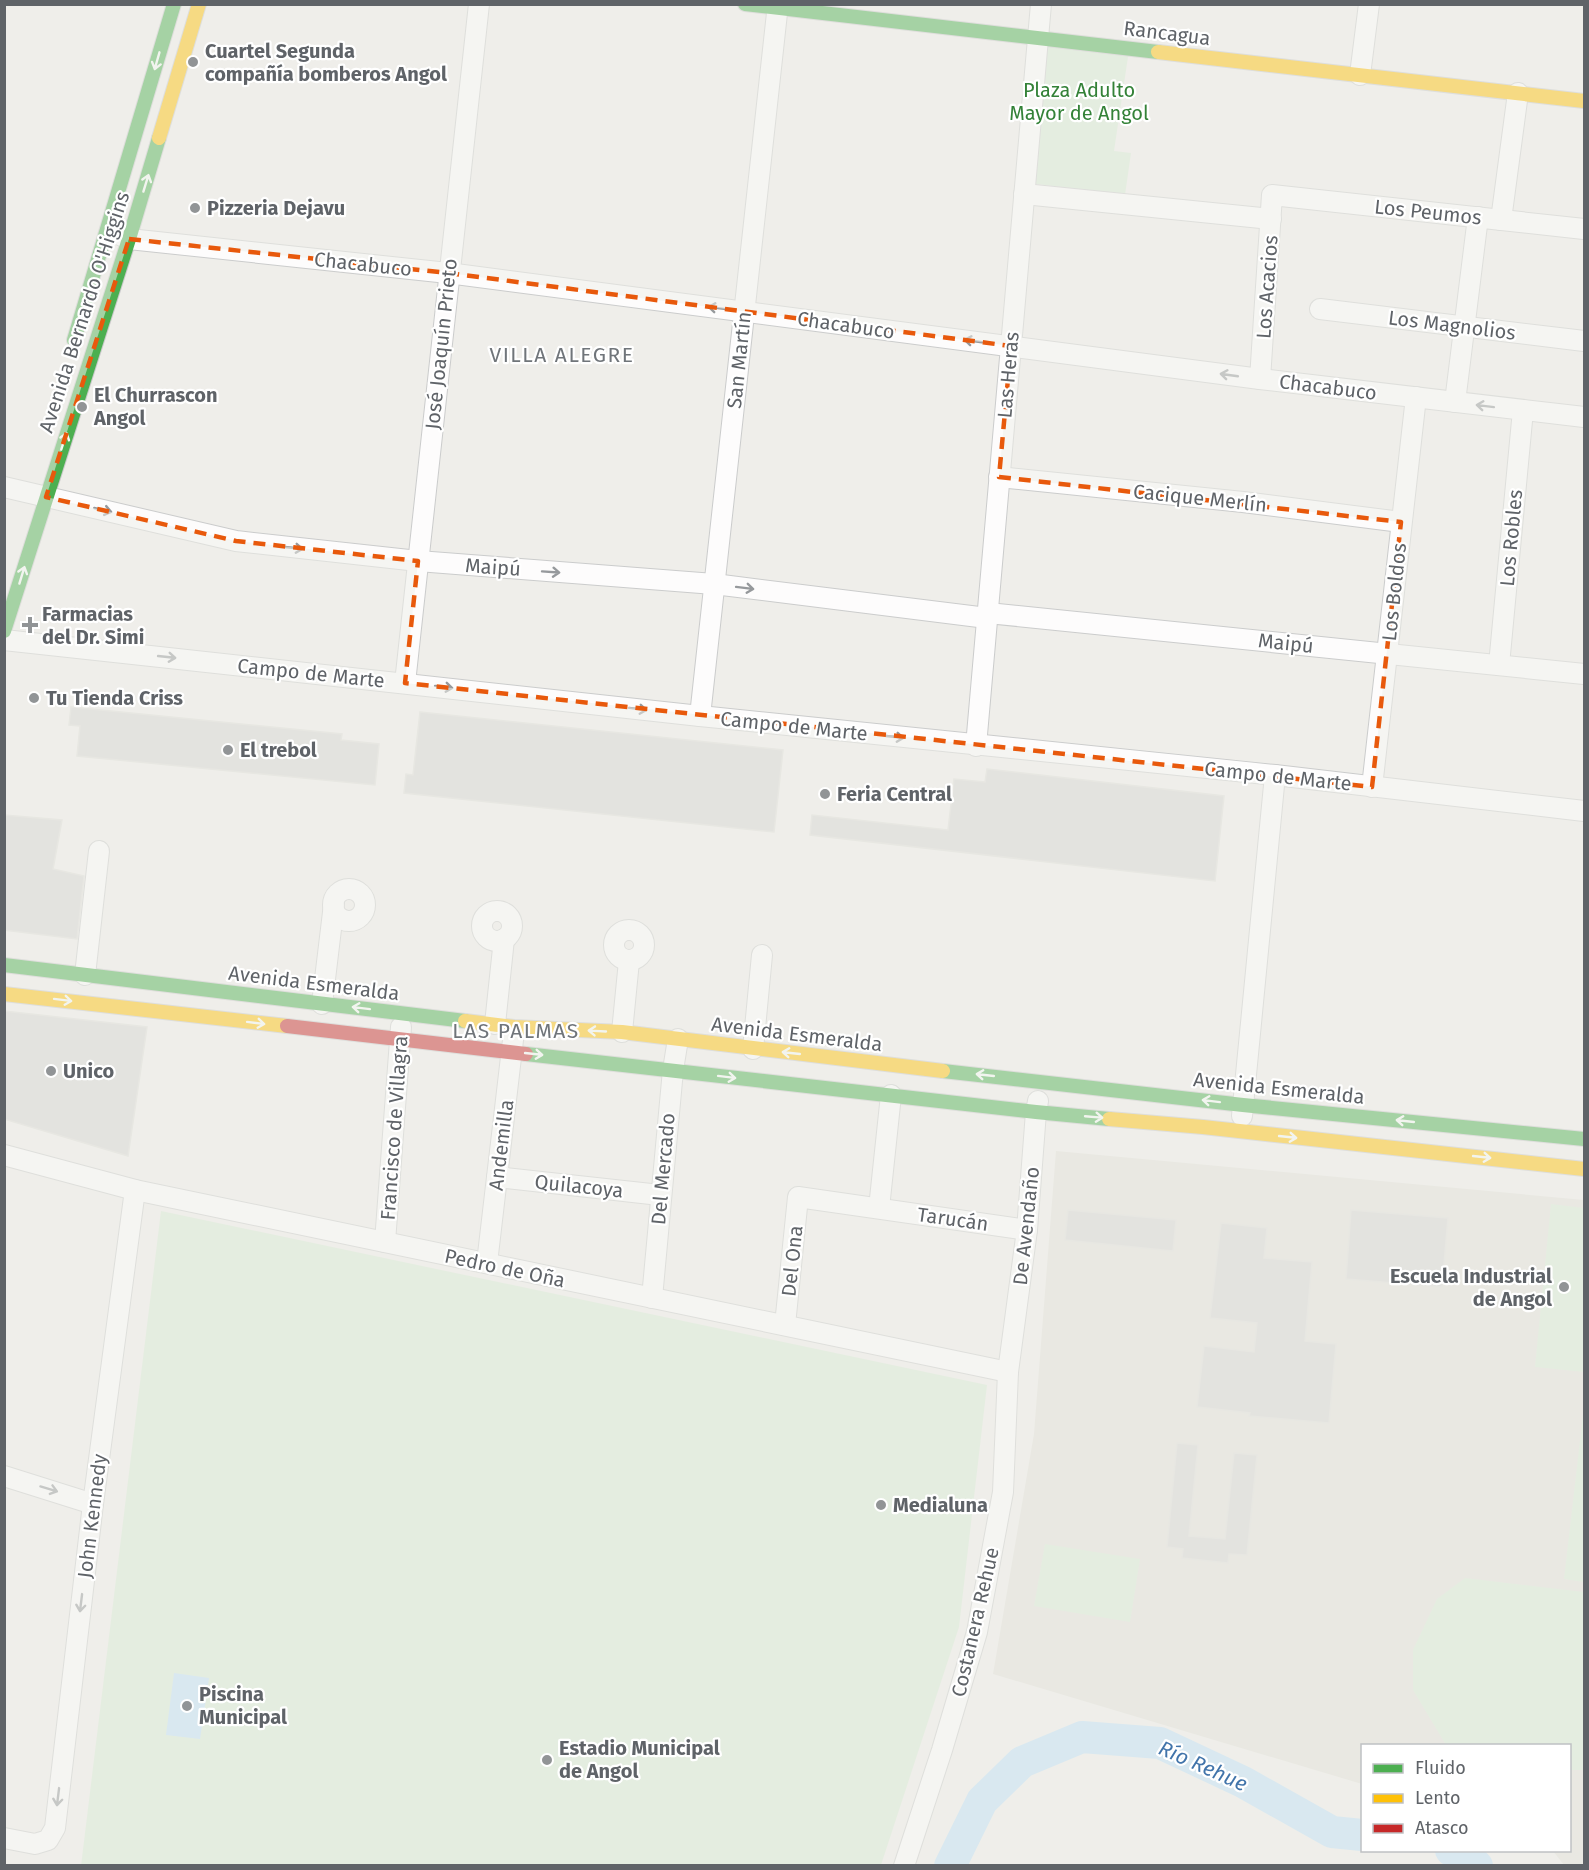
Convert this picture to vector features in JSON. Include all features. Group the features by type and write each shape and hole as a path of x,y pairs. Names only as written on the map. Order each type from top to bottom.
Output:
{"street":[{"name":"Avenida Bernardo O'Higgins","path":"70,351 174,4"},
{"name":"Avenida Bernardo O'Higgins","path":"4,631 129,239 199,4"},
{"name":"José Joaquín Prieto","path":"405,683 479,4"},
{"name":"Rancagua","path":"745,4 778,6 1584,101"},
{"name":"Las Heras","path":"976,746 1041,4"},
{"path":"1360,75 1369,4"},
{"name":"San Martín","path":"700,716 778,6"},
{"path":"1502,220 1518,93"},
{"path":"1024,194 1271,219"},
{"name":"Los Peumos","path":"1272,195 1584,229"},
{"name":"Los Acacios","path":"1260,379 1272,195"},
{"path":"1455,402 1478,217"},
{"name":"Chacabuco","path":"108,230 129,239 448,273 1260,379 1584,417"},
{"name":"Los Magnolios","path":"1320,309 1584,341"},
{"name":"Los Boldos","path":"1372,787 1416,397"},
{"name":"Los Robles","path":"1499,665 1523,410"},
{"name":"Cacique Merlín","path":"999,477 1243,502 1401,522"},
{"name":"Maipú","path":"4,488 236,541 418,561 714,584 988,616 1584,674"},
{"name":"Campo de Marte","path":"4,640 976,746 1275,775 1584,811"},
{"path":"1241,1132 1275,775"},
{"path":"85,975 99,851"},
{"path":"322,1004 334,904"},
{"name":"Andemilla","path":"487,1263 511,1052 505,1025 504,939"},
{"path":"753,1049 762,955"},
{"path":"622,1032 629,961"},
{"name":"Avenida Esmeralda","path":"4,965 505,1025 622,1032 753,1049 868,1077 1036,1112 1584,1168"},
{"name":"Avenida Esmeralda","path":"4,994 673,1070 868,1077 908,1085 1043,1081 1242,1105 1584,1139"},
{"name":"Francisco de Villagra","path":"385,1242 402,1013"},
{"name":"Del Mercado","path":"652,1299 660,1195 678,1039"},
{"name":"De Avendaño","path":"1008,1371 1027,1230 1036,1112 1043,1081"},
{"path":"879,1208 908,1085"},
{"name":"Pedro de Oña","path":"4,1155 135,1191 1008,1371"},
{"name":"Quilacoya","path":"497,1177 660,1195"},
{"name":"John Kennedy","path":"4,1838 34,1845 48,1840 55,1828 93,1503 135,1191"},
{"name":"Tarucán","path":"798,1197 1027,1230"},
{"name":"Del Ona","path":"785,1325 798,1197"},
{"name":"Costanera Rehue","path":"904,1866 977,1632 1003,1492 1008,1371"},
{"path":"4,1476 93,1503"}],"highlighted area":[{"path":"129,239 448,273 1011,346 999,477 1401,522 1372,787 405,683 418,561 236,541 46,497"}],"shaded area":[{"name":"Escuela Industrial de Angol","path":"1056,1151 1584,1200 1584,1865 1564,1865 1554,1852 1571,1852 1571,1744 1361,1744 1361,1784 993,1674 1034,1434"}],"green space":[{"name":"Plaza Adulto Mayor de Angol","path":"1041,39 1129,50 1114,151 1131,153 1125,195 1029,183"},
{"name":"Escuela Industrial de Angol","path":"1551,1204 1584,1208 1584,1372 1535,1367"},
{"path":"161,1211 987,1385 959,1627 881,1865 81,1866"},
{"path":"1584,1416 1584,1582 1564,1579"},
{"path":"1045,1544 1140,1559 1130,1622 1034,1606"},
{"path":"1465,1578 1584,1592 1584,1770 1571,1770 1571,1744 1445,1744 1413,1690 1413,1650 1437,1599"}],"water":[{"name":"Piscina Municipal","path":"174,1673 209,1678 200,1739 166,1735"}],"building":[{"name":"El trebol","path":"71,707 342,734 341,740 379,744 375,785 77,756 80,726 69,725"},
{"path":"420,712 783,750 774,832 404,793 406,774 413,775"},
{"path":"987,769 1224,796 1215,881 810,835 812,815 948,830 954,779 985,782"},
{"path":"4,815 62,820 53,869 84,876 77,939 4,930"},
{"path":"4,1011 147,1027 128,1156 4,1119"},
{"path":"1068,1210 1176,1220 1173,1251 1065,1240"},
{"path":"1351,1210 1448,1218 1442,1287 1346,1279"},
{"path":"1221,1223 1267,1228 1264,1258 1312,1262 1305,1341 1336,1344 1329,1423 1249,1416 1250,1413 1197,1407 1204,1346 1254,1352 1257,1323 1210,1318"},
{"path":"1177,1443 1198,1445 1189,1536 1225,1539 1234,1453 1257,1455 1247,1555 1229,1554 1228,1563 1182,1558 1183,1549 1167,1547"}],"waterway":[{"name":"Río Rehue","path":"950,1866 982,1801 1022,1762 1082,1737 1160,1743 1243,1782 1332,1832 1361,1835"},
{"name":"Río Rehue","path":"1460,1852 1465,1853 1477,1866"}],"traffic: fast":[{"path":"74,340 174,4"},
{"path":"745,4 1158,52"},
{"path":"4,631 159,138"},
{"path":"4,965 465,1021"},
{"path":"526,1054 1109,1119"},
{"path":"943,1071 1243,1105 1584,1139"}],"traffic: slow":[{"path":"159,138 199,4"},
{"path":"1158,52 1584,101"},
{"path":"4,994 287,1026"},
{"path":"465,1021 514,1027 622,1032 943,1071"},
{"path":"1109,1119 1203,1127 1584,1169"}],"traffic: jam":[{"path":"287,1026 526,1054"}],"place":[{"name":"Cuartel Segunda compañía bomberos Angol","path":"193,62"},
{"name":"Pizzeria Dejavu","path":"195,208"},
{"name":"El Churrascon Angol","path":"82,407"},
{"name":"Farmacias del Dr. Simi","path":"30,625"},
{"name":"Tu Tienda Criss","path":"34,698"},
{"name":"El trebol","path":"228,750"},
{"name":"Feria Central","path":"825,794"},
{"name":"Unico","path":"51,1071"},
{"name":"Escuela Industrial de Angol","path":"1564,1287"},
{"name":"Medialuna","path":"881,1505"},
{"name":"Piscina Municipal","path":"187,1706"},
{"name":"Estadio Municipal de Angol","path":"547,1760"}],"district":[{"name":"VILLA ALEGRE","path":"562,355"},
{"name":"LAS PALMAS","path":"516,1031"}]}
